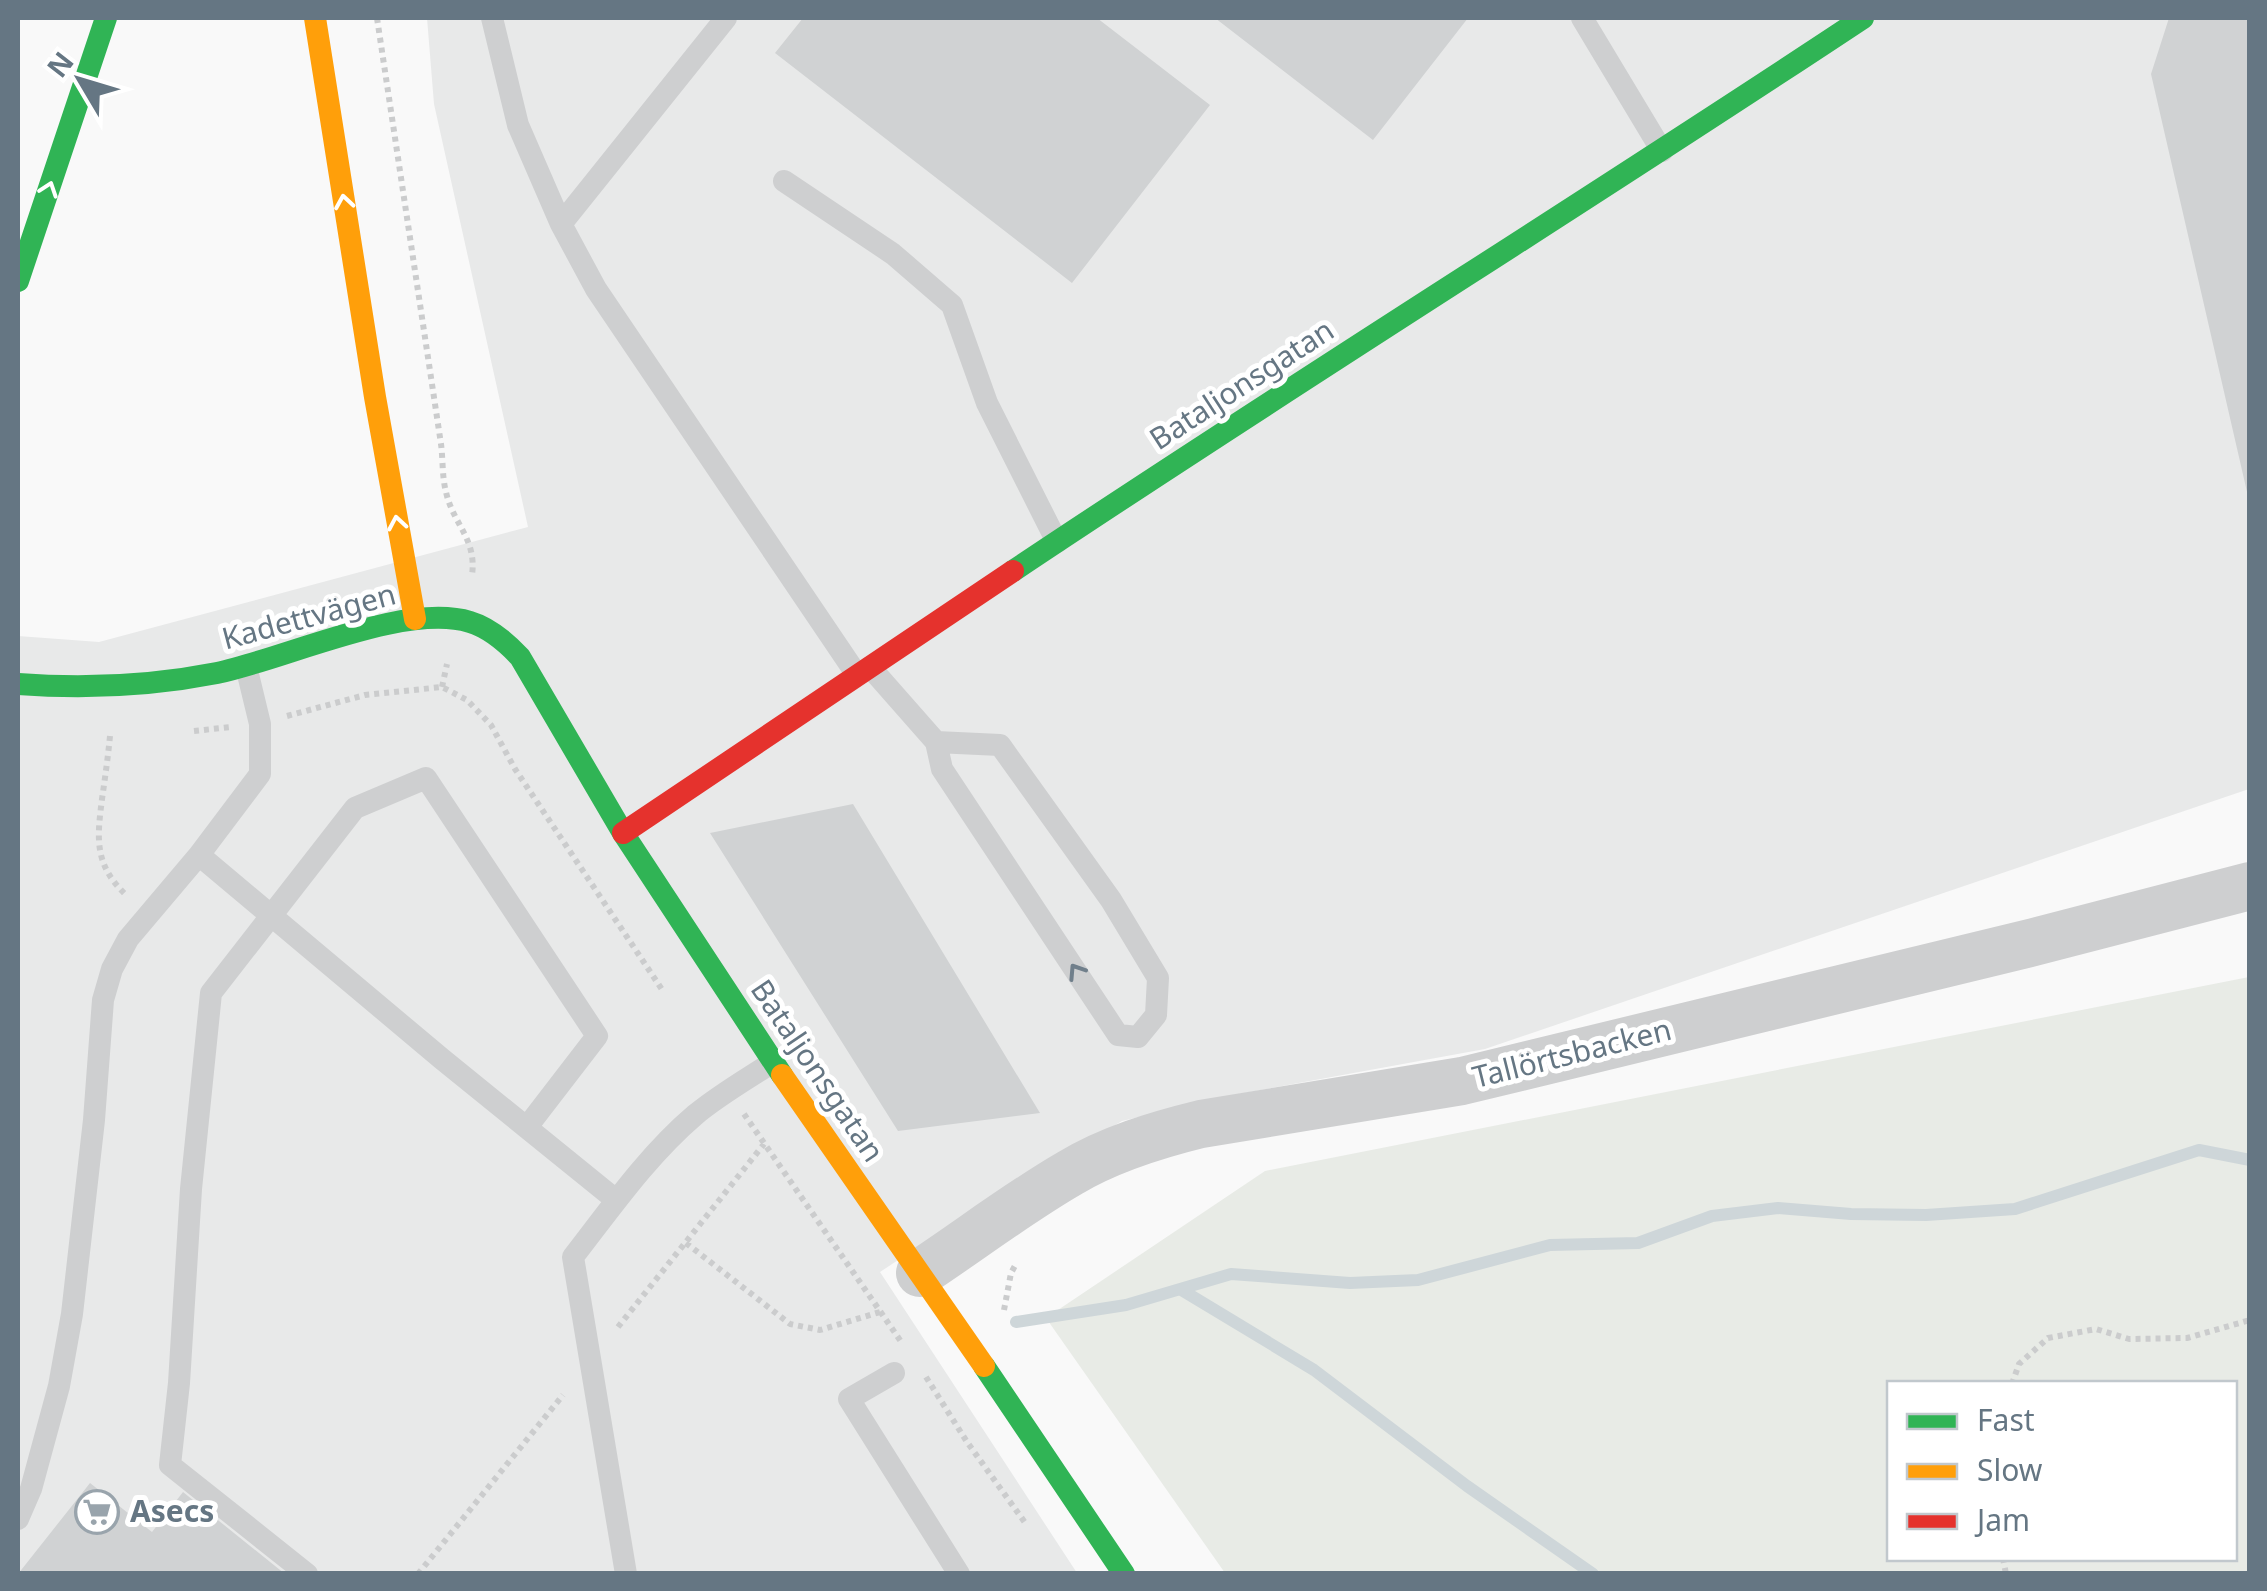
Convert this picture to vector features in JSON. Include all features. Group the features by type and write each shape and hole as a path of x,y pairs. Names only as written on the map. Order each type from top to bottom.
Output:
{"main road":[{"path":"18,281 106,18"},
{"path":"315,18 415,619"},
{"name":"Bataljonsgatan","path":"1124,1574 773,1062 623,833 1057,542 1863,18"},
{"name":"Kadettvägen","path":"23,685 98,689 152,682 246,666 415,619 457,619 484,627 520,658 623,833"}],"street":[{"name":"Tallörtsbacken","path":"920,1273 1071,1172 1161,1134 1462,1081 2250,886"}],"lane":[{"path":"492,18 518,125 561,224 596,290 864,671 936,742 942,768 1118,1035 1138,1037 1156,1015 1158,978 1111,900 1000,745 936,742"},
{"path":"561,224 726,18"},
{"path":"1582,18 1662,151"},
{"path":"784,180 893,254 952,304 987,404 1057,542"},
{"path":"18,1519 31,1489 54,1403 72,1314 103,1000 112,968 128,940 199,856 260,774 260,724 246,666"},
{"path":"306,1574 170,1465 211,993 355,808 426,778 597,1036 527,1127"},
{"path":"199,856 616,1200"},
{"path":"626,1574 573,1256 663,1146 696,1114 773,1062"},
{"path":"894,1372 849,1399 959,1574"}],"path":[{"path":"377,18 442,444 445,490 473,555 473,571 457,619 442,687"},
{"path":"111,730 98,835 101,858 112,881 147,915"},
{"path":"686,1243 790,1324 820,1330 880,1312"},
{"path":"2013,1381 2019,1364 2048,1338 2096,1329 2129,1339 2187,1338 2250,1320"}],"shaded area":[{"path":"427,18 2249,18 2249,789 1485,1049 1228,1096 1122,1121 880,1272 1077,1573 18,1573 18,636 99,642 528,527 434,104"},
{"path":"2249,977 2249,1573 1225,1573 1046,1318 1265,1171"}],"building":[{"path":"803,18 1097,18 1210,105 1072,283 775,53"},
{"path":"1215,18 1468,18 1373,140"},
{"path":"2169,18 2250,18 2250,505 2151,74"},
{"path":"853,804 1040,1113 898,1131 710,833"},
{"name":"Asecs","path":"90,1483 152,1532 183,1492 285,1574 18,1574"}],"waterway":[{"path":"1016,1322 1126,1305 1231,1274 1350,1283 1418,1280 1550,1245 1638,1243 1712,1216 1778,1208 1926,1215 2015,1209 2199,1150 2250,1160"},
{"path":"1180,1289 1314,1370 1467,1486 1593,1574"}],"traffic: fast":[{"path":"18,281 106,18"},
{"path":"1013,571 1863,18"},
{"path":"18,684 118,685 217,673 345,635 413,620 443,618 484,628 520,657 623,833 782,1075"},
{"path":"984,1366 1124,1574"}],"traffic: slow":[{"path":"315,18 375,397 415,619"},
{"path":"782,1075 984,1366"}],"traffic: jam":[{"path":"623,833 1013,571"}],"place":[{"name":"Asecs","path":"97,1512"}]}
